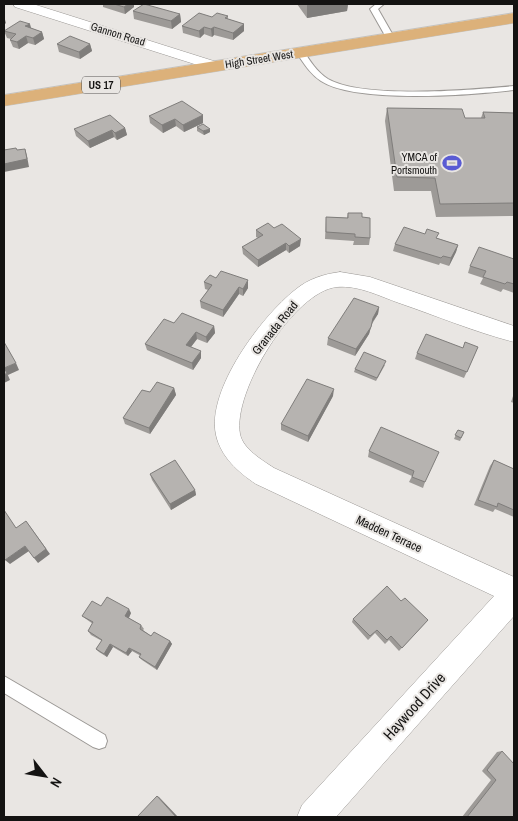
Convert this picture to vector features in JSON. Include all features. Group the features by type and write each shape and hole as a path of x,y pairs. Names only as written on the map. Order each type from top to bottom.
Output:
{"main road":[{"name":"High Street West","path":"4,101 514,18"}],"street":[{"name":"Gannon Road","path":"20,4 215,66"},
{"name":"Granada Road","path":"264,476 248,465 235,451 228,434 226,418 228,402 242,373 261,342 282,316 308,290 334,280 363,282 514,334"},
{"name":"Madden Terrace","path":"264,476 514,591"},
{"name":"Haywood Drive","path":"314,817 514,595"}],"lane":[{"path":"380,4 374,9 390,37"},
{"path":"300,52 320,77 329,82 358,89 463,93 514,88"},
{"path":"4,684 99,741"}],"building":[{"path":"114,4 128,4 124,7"},
{"path":"144,4 180,14 171,21 133,11"},
{"path":"199,13 212,17 217,13 228,16 225,18 244,24 233,33 214,27 211,29 204,27 199,31 182,26"},
{"path":"20,21 30,24 25,26 42,32 33,38 26,36 17,42 10,40 16,34 4,31"},
{"path":"70,36 90,44 79,52 57,44"},
{"path":"182,101 203,115 183,125 175,119 162,125 149,116"},
{"name":"YMCA of Portsmouth","path":"387,108 462,109 465,118 485,118 483,112 514,113 514,203 440,204 435,178 397,177"},
{"path":"110,115 125,128 115,133 112,130 88,141 74,129"},
{"path":"203,124 210,129 203,131 197,127"},
{"path":"16,148 17,150 25,149 27,159 4,164 4,150"},
{"path":"348,213 362,213 362,217 370,218 370,238 355,237 355,234 326,232 326,217 348,218"},
{"path":"268,223 274,228 282,224 301,239 289,246 286,243 258,260 242,247 263,235 256,230"},
{"path":"404,227 425,234 427,229 439,233 436,238 458,245 451,258 443,256 441,258 395,244"},
{"path":"479,247 514,259 514,284 507,282 505,284 483,277 486,271 470,266"},
{"path":"221,271 248,280 243,289 239,287 223,310 200,301 212,285 204,282 210,275 216,278"},
{"path":"354,298 379,307 371,327 356,349 328,338"},
{"path":"182,313 214,326 206,337 196,332 186,345 201,351 192,363 145,344 164,319 174,323"},
{"path":"426,334 463,348 465,342 478,347 467,372 417,353"},
{"path":"4,342 16,363 4,368"},
{"path":"364,352 386,361 377,378 355,369"},
{"path":"307,379 334,389 308,436 281,424"},
{"path":"157,382 174,388 149,428 123,418 142,390 150,392"},
{"path":"381,427 439,452 425,482 412,477 414,471 369,451"},
{"path":"458,430 464,432 461,438 455,435"},
{"path":"175,460 195,490 170,504 150,474"},
{"path":"494,460 514,469 514,510 498,503 497,507 478,500"},
{"path":"4,510 16,528 26,521 46,549 34,558 25,546 5,560"},
{"path":"387,586 401,601 405,598 428,620 402,648 391,636 387,640 377,630 370,636 353,619"},
{"path":"107,597 129,609 125,616 141,625 140,629 151,636 154,632 170,641 155,667 139,657 141,654 129,648 126,653 110,644 104,654 96,649 102,640 88,631 93,622 82,616 92,601 101,606"},
{"path":"502,751 514,764 514,817 467,817 496,780 487,770"},
{"path":"157,796 176,817 137,817"}],"place":[{"name":"YMCA of Portsmouth","path":"452,163"}]}
